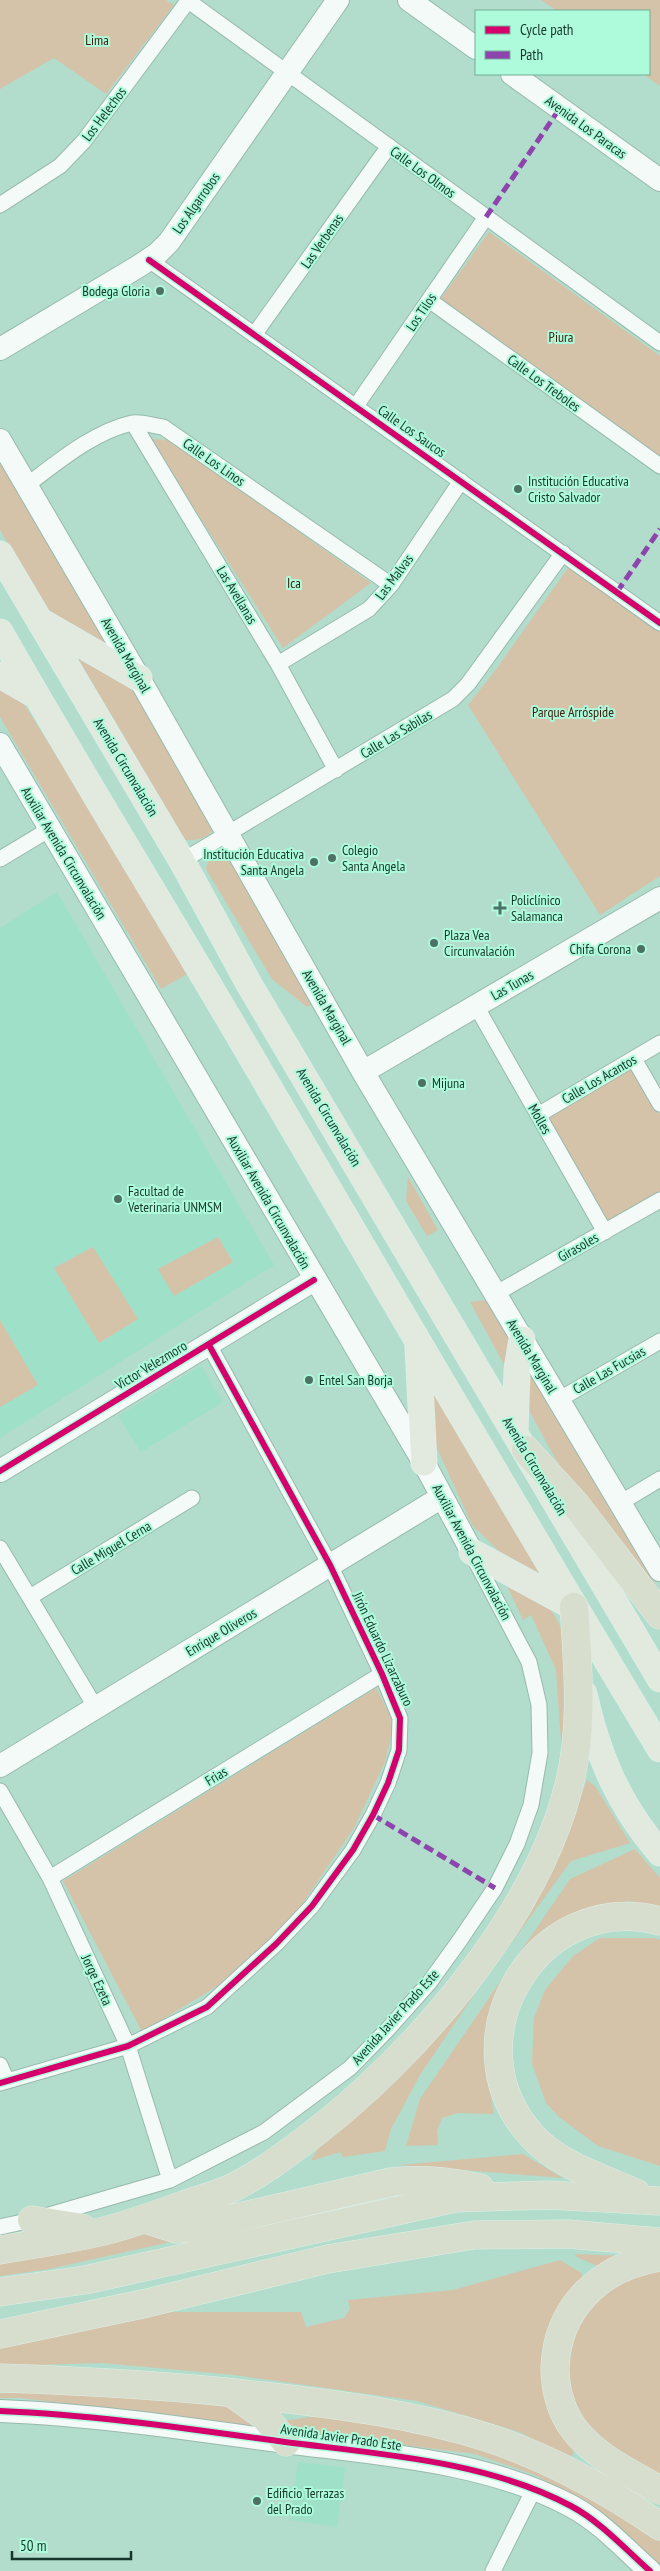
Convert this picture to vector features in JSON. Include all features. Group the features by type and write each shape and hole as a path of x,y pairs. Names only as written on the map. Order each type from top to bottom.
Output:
{"highway":[{"path":"521,1441 576,1505 660,1615"},
{"path":"0,2250 103,2231 145,2219 231,2188 282,2157 330,2121 390,2069 470,1975 527,1891 550,1841 568,1789 578,1736 579,1670 574,1607"},
{"path":"658,2201 573,2165 534,2138 511,2106 502,2080 499,2053 502,2018 512,1991 527,1966 547,1945 572,1929 600,1920 628,1917 660,1921"},
{"path":"145,2219 176,2229 191,2228 391,2182 413,2179 440,2180 514,2195"},
{"path":"0,2292 85,2280 455,2198 514,2195 582,2196 658,2201"},
{"path":"32,2220 103,2231"},
{"path":"0,2334 147,2303 328,2259 474,2235 568,2234 660,2242"},
{"path":"660,2257 626,2266 603,2278 586,2291 572,2308 561,2330 556,2352 555,2377 563,2409 580,2437 599,2453 660,2490"},
{"path":"8,2379 231,2392 308,2400 438,2424 487,2438 548,2461 600,2487 660,2526"},
{"path":"231,2392 264,2416 286,2442"}],"main road":[{"name":"Avenida Circunvalación","path":"0,554 182,861 249,984 521,1441 660,1679"},
{"path":"40,621 139,678"},
{"path":"0,632 228,1017 418,1344 660,1750"},
{"path":"0,675 36,695"},
{"path":"521,1441 518,1370 522,1339"},
{"path":"418,1344 424,1463"},
{"path":"472,1552 574,1607"},
{"path":"579,1670 592,1730 612,1784 646,1836 660,1853"}],"street":[{"name":"Calle Los Olmos","path":"187,0 660,343"},
{"name":"Los Helechos","path":"2,200 60,166 84,141 187,0"},
{"name":"Los Algarrobos","path":"0,349 149,260 169,242 338,0"},
{"path":"409,0 475,47"},
{"name":"Avenida Los Paracas","path":"513,75 660,180"},
{"name":"Las Verbenas","path":"254,335 389,146"},
{"name":"Los Tilos","path":"356,406 486,217"},
{"name":"Calle Los Saucos","path":"149,260 660,623"},
{"name":"Calle Los Treboles","path":"429,300 660,466"},
{"name":"Calle Los Linos","path":"27,485 75,450 99,437 133,423 163,427 391,585"},
{"name":"Las Avellanas","path":"133,423 278,664 336,770"},
{"name":"Avenida Marginal","path":"0,440 139,678 363,1072 660,1570"},
{"name":"Las Malvas","path":"278,664 369,609 391,585 461,481"},
{"name":"Calle Las Sabilas","path":"182,861 453,699 468,684 563,554"},
{"name":"Auxiliar Avenida Circunvalación","path":"0,744 314,1280 424,1463 472,1552 529,1662 539,1705 540,1753"},
{"path":"0,860 50,829"},
{"name":"Las Tunas","path":"363,1072 660,898"},
{"name":"Molles","path":"476,1006 605,1232"},
{"name":"Calle Los Acantos","path":"538,1114 660,1044"},
{"path":"634,1059 660,1104"},
{"name":"Girasoles","path":"495,1294 660,1200"},
{"name":"Víctor Velezmoro","path":"0,1471 314,1280"},
{"name":"Calle Las Fucsias","path":"558,1400 660,1341"},
{"name":"Jirón Eduardo Lizarzaburo","path":"4,2082 128,2046 207,2007 282,1938 312,1906 352,1850 388,1783 399,1750 400,1718 382,1674 330,1565 209,1345"},
{"path":"620,1503 660,1479"},
{"name":"Calle Miguel Cerna","path":"30,1597 192,1498"},
{"name":"Enrique Oliveros","path":"0,1766 442,1498"},
{"path":"0,1548 96,1708"},
{"name":"Frias","path":"50,1878 382,1674"},
{"name":"Avenida Javier Prado Este","path":"0,2227 32,2220 170,2180 264,2132 350,2068 394,2023 445,1961 495,1888 517,1844 529,1812 536,1784 540,1753"},
{"name":"Jorge Ezeta","path":"0,1791 50,1878 128,2046 170,2180"},
{"path":"0,2065 4,2082"},
{"name":"Avenida Javier Prado Este","path":"0,2411 114,2418 459,2467 534,2489 572,2507 601,2527 650,2571"},
{"path":"493,2571 534,2489"}],"shaded area":[{"name":"Facultad de Veterinaria UNMSM","path":"57,892 274,1265 0,1438 0,928"},
{"path":"201,1366 223,1402 141,1452 118,1416"},
{"path":"298,2462 345,2468 337,2527 289,2520"}],"green space":[{"name":"Lima","path":"0,0 166,0 174,5 106,94 54,58 0,89"},
{"path":"541,0 660,0 660,86 644,75 650,75 650,10 556,10"},
{"name":"Piura","path":"489,232 660,356 660,461 439,301"},
{"name":"Ica","path":"150,439 170,440 371,583 283,648"},
{"path":"0,460 117,654 49,614 0,530"},
{"name":"Parque Arróspide","path":"570,565 660,632 660,876 600,915 468,705 497,668"},
{"path":"71,647 143,695 213,830 207,836 185,840"},
{"path":"0,686 23,702 191,972 161,989 0,717"},
{"path":"221,852 233,855 319,1001 307,1007 272,979 206,869 209,859"},
{"path":"631,1066 660,1115 660,1196 607,1226 543,1116"},
{"path":"408,1177 438,1230 427,1236 406,1201"},
{"path":"218,1237 233,1262 174,1296 158,1269"},
{"path":"93,1247 138,1319 99,1343 54,1268"},
{"path":"486,1300 660,1592 660,1599 574,1493 470,1302"},
{"path":"0,1320 38,1385 0,1407"},
{"path":"431,1386 547,1583 501,1553 472,1525 435,1444"},
{"path":"500,1571 544,1603 558,1622 568,1657 570,1676 569,1750 561,1741 556,1670 531,1615 523,1620"},
{"path":"376,1688 394,1723 385,1762 354,1828 292,1919 219,1985 142,2032 63,1881"},
{"path":"587,1780 595,1786 630,1843 571,1861 478,1989 420,2075 391,2129 385,2151 343,2157 340,2152 311,2161 321,2143 550,1868"},
{"path":"635,1849 660,1878 660,1908 629,1901 583,1912 507,1979 487,2017 486,2066 494,2114 458,2113 442,2118 437,2131 438,2145 406,2146 420,2099 570,1879"},
{"path":"600,1938 656,1938 660,1940 660,2166 598,2146 559,2117 546,2103 532,2064 534,2018 545,1990 573,1956"},
{"path":"523,2154 563,2178 398,2165"},
{"path":"139,2232 154,2233 175,2241 49,2269 0,2276 0,2260"},
{"path":"575,2254 623,2256 604,2269 577,2257"},
{"path":"560,2260 581,2273 583,2282 563,2305 575,2448 571,2458 519,2432 417,2401 234,2375 102,2363 0,2366 0,2347 171,2312 301,2312 306,2327 344,2318 350,2309 348,2300 453,2290"},
{"path":"660,2266 660,2481 585,2430 567,2383 570,2341 587,2308 637,2270"},
{"path":"41,2392 225,2405 254,2420 252,2426 20,2398 0,2398 0,2393"},
{"path":"324,2415 467,2443 541,2469 615,2505 660,2541 660,2571 577,2499 535,2475 475,2454 324,2435 276,2422"}],"marked path":[{"path":"486,217 560,108"},
{"path":"617,592 660,529"},
{"path":"373,1815 495,1888"}],"cycle path":[{"path":"149,260 660,623"},
{"path":"0,1471 314,1280"},
{"path":"0,2083 128,2046 207,2007 276,1944 312,1906 353,1850 373,1815 388,1783 399,1750 400,1718 382,1674 330,1565 209,1345"},
{"path":"0,2411 107,2419 395,2456 468,2469 538,2491 582,2512 603,2528 650,2571"}],"place":[{"name":"Bodega Gloria","path":"160,291"},
{"name":"Institución Educativa Cristo Salvador","path":"518,489"},
{"name":"Colegio Santa Angela","path":"332,858"},
{"name":"Institución Educativa Santa Angela","path":"314,862"},
{"name":"Policlínico Salamanca","path":"500,908"},
{"name":"Plaza Vea Circunvalación","path":"434,943"},
{"name":"Chifa Corona","path":"641,949"},
{"name":"Mijuna","path":"422,1083"},
{"name":"Facultad de Veterinaria UNMSM","path":"118,1199"},
{"name":"Entel San Borja","path":"309,1380"},
{"name":"Edificio Terrazas del Prado","path":"257,2501"}]}
